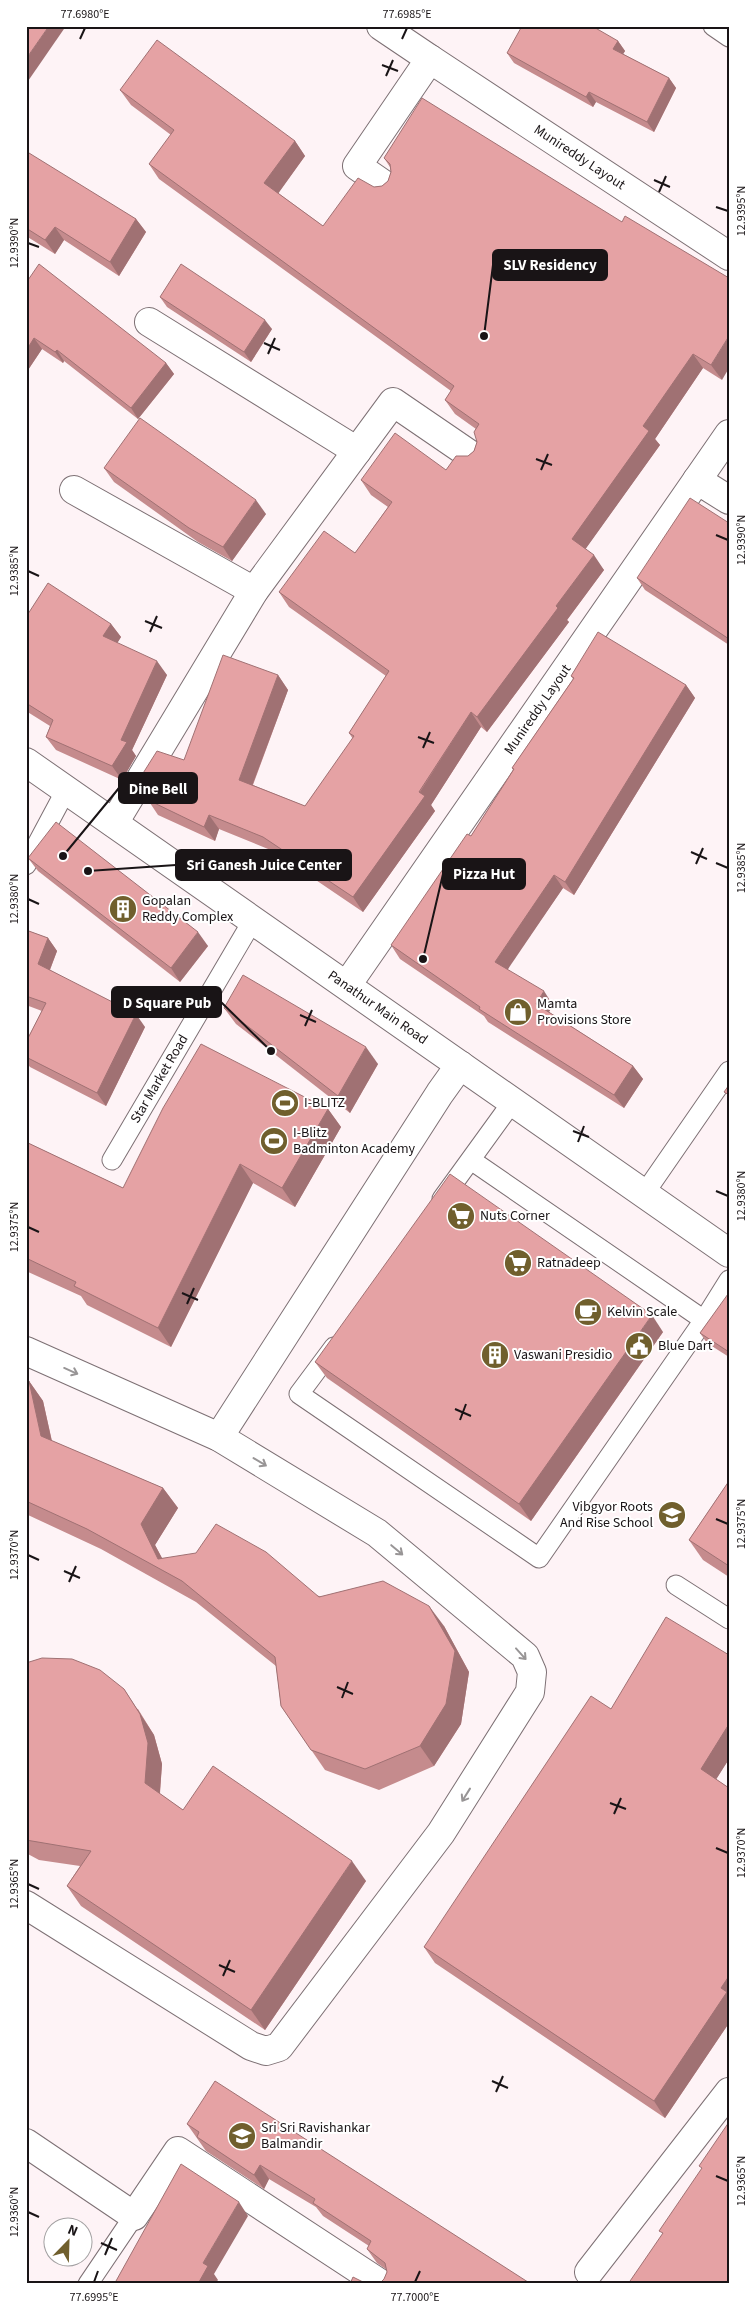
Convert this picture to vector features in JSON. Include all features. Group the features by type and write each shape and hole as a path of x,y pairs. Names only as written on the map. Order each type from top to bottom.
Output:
{"street":[{"name":"Munireddy Layout","path":"381,26 729,256"},
{"path":"386,186 357,166 430,59"},
{"path":"149,322 357,451"},
{"path":"114,823 254,591 393,402 472,456"},
{"name":"Munireddy Layout","path":"347,985 729,434"},
{"path":"697,480 729,500"},
{"path":"74,490 254,591"},
{"name":"Panathur Main Road","path":"26,762 729,1253"},
{"path":"219,1437 440,1093 460,1065"},
{"path":"26,1351 219,1437 377,1533 524,1656 532,1672 530,1692 442,1833 279,2047 266,2051 251,2046 26,1905"},
{"path":"589,2272 729,2092"},
{"path":"26,2143 134,2216 178,2151 350,2275 381,2284"}],"lane":[{"path":"713,26 729,38"},
{"path":"26,865 66,790"},
{"name":"Star Market Road","path":"112,1160 253,920"},
{"path":"644,1194 729,1071"},
{"path":"431,1214 513,1101"},
{"path":"471,1160 704,1320"},
{"path":"345,1332 299,1394 539,1558 704,1320 729,1280"},
{"path":"676,1585 729,1619"},
{"path":"88,2284 134,2216"}],"building":[{"path":"26,26 49,26 26,59"},
{"path":"522,26 592,26 618,41 613,49 669,78 647,122 589,92 586,97 507,53"},
{"path":"157,40 295,141 264,183 323,226 358,178 374,187 382,186 388,181 391,172 390,164 384,158 422,98 622,222 625,216 729,278 729,336 711,365 693,354 643,426 649,431 572,539 594,555 556,606 558,608 477,717 471,712 419,792 425,796 353,897 263,837 209,815 204,827 148,800 153,784 140,778 157,751 184,760 223,655 278,675 239,780 305,806 354,736 349,733 389,671 279,592 324,531 355,553 392,502 361,480 395,433 446,470 456,456 468,456 474,451 477,442 474,432 479,424 445,400 454,386 149,164 174,130 120,90"},
{"path":"29,153 136,219 110,262 55,227 45,240 26,228 26,158"},
{"path":"39,264 166,363 131,408 57,350 55,352 34,338 26,351 26,283"},
{"path":"181,264 265,320 244,352 160,297"},
{"path":"140,418 256,500 223,547 189,528 104,468"},
{"path":"690,498 729,523 729,639 637,578"},
{"path":"48,583 111,624 103,636 157,661 121,740 127,742 112,766 46,737 53,720 26,703 26,617"},
{"path":"598,632 686,685 565,882 554,875 495,962 544,991 536,1004 633,1066 614,1095 479,1009 480,1007 391,945 467,834 471,836 514,769 512,768 574,678 571,676"},
{"name":"Gopalan Reddy Complex","path":"56,822 198,932 171,968 28,858"},
{"path":"26,930 48,938 38,964 136,1014 97,1093 26,1057 26,1042 46,1003 26,996"},
{"path":"243,975 366,1047 338,1096 224,1008"},
{"path":"201,1044 328,1109 282,1188 240,1164 158,1328 74,1286 76,1282 26,1258 26,1142 123,1188 163,1108"},
{"path":"729,1085 729,1095 724,1092"},
{"name":"Vaswani Presidio","path":"450,1174 652,1315 519,1504 315,1362"},
{"path":"729,1294 729,1352 700,1333"},
{"path":"26,1378 29,1381 41,1436 163,1488 141,1524 158,1559 196,1553 216,1524 266,1552 319,1597 383,1581 429,1606 455,1651 446,1704 420,1746 365,1769 311,1750 281,1706 275,1657 182,1581 87,1529 26,1501"},
{"path":"729,1481 729,1566 689,1540"},
{"path":"666,1617 729,1655 729,1724 701,1769 729,1788 729,1976 721,1988 727,1992 654,2101 424,1947 591,1696 611,1709"},
{"path":"42,1658 72,1659 100,1670 124,1689 140,1714 148,1743 145,1783 183,1810 213,1766 352,1861 251,2010 67,1886 91,1851 26,1840 26,1663"},
{"path":"215,2081 531,2284 379,2284 387,2272 385,2263 367,2249 371,2241 313,2203 315,2199 260,2165 254,2175 197,2137 199,2132 187,2124"},
{"path":"729,2122 729,2284 628,2284 663,2233 659,2231 702,2168 699,2166"},
{"path":"181,2164 239,2202 203,2263 208,2266 199,2282 204,2284 121,2284 116,2281"},
{"path":"353,2277 367,2284 350,2284"}],"place":[{"name":"SLV Residency","path":"484,336"},
{"name":"Dine Bell","path":"63,856"},
{"name":"Sri Ganesh Juice Center","path":"88,871"},
{"name":"Gopalan Reddy Complex","path":"123,909"},
{"name":"Pizza Hut","path":"423,959"},
{"name":"Mamta Provisions Store","path":"518,1012"},
{"name":"D Square Pub","path":"271,1051"},
{"name":"I-BLITZ","path":"285,1103"},
{"name":"I-Blitz Badminton Academy","path":"274,1141"},
{"name":"Nuts Corner","path":"461,1216"},
{"name":"Ratnadeep","path":"518,1263"},
{"name":"Kelvin Scale","path":"588,1312"},
{"name":"Blue Dart","path":"639,1346"},
{"name":"Vaswani Presidio","path":"495,1355"},
{"name":"Vibgyor Roots And Rise School","path":"672,1515"},
{"name":"Sri Sri Ravishankar Balmandir","path":"242,2136"}]}
